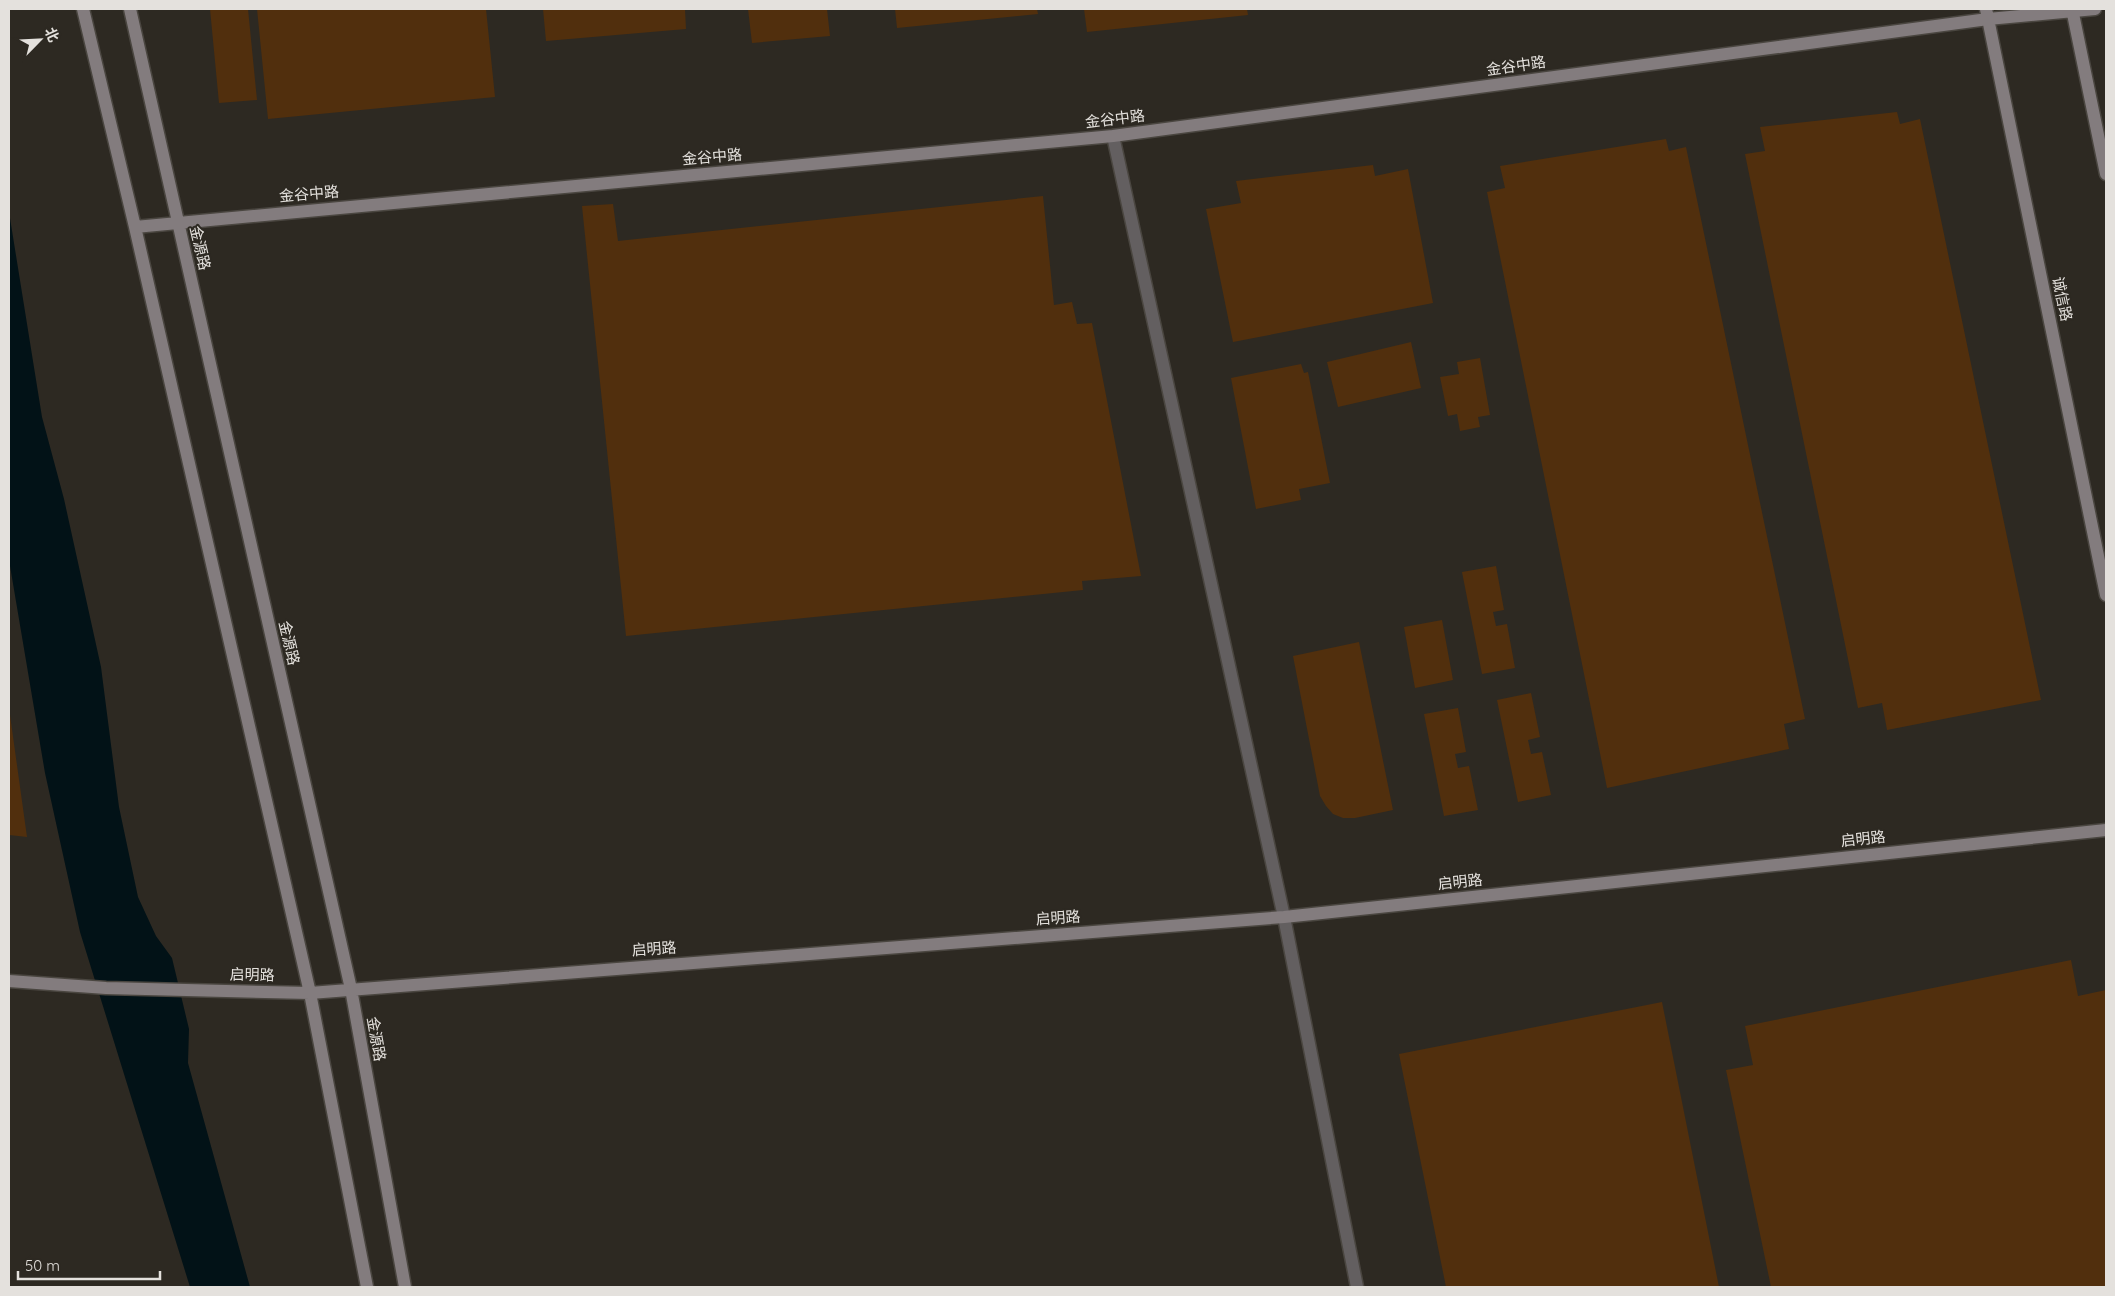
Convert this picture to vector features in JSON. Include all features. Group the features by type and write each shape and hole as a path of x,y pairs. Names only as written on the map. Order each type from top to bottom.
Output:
{"street":[{"path":"83,9 135,227 310,992 367,1287"},
{"name":"金源路","path":"130,9 351,989 405,1287"},
{"name":"金谷中路","path":"135,227 1113,136 1987,14 2095,9"},
{"path":"2072,10 2106,174"},
{"name":"诚信路","path":"1987,14 2106,595"},
{"path":"1113,136 1284,917 1357,1287"},
{"name":"启明路","path":"9,981 106,988 310,992 1284,917 2106,830"}],"shaded area":[{"path":"9,212 42,417 64,499 101,667 119,807 138,897 156,936 172,958 189,1029 188,1063 250,1287 190,1287 80,932 45,773 9,560"}],"building":[{"path":"210,9 248,9 257,100 219,103"},
{"path":"257,9 486,9 495,97 268,119"},
{"path":"543,9 685,9 686,29 546,41"},
{"path":"748,9 827,9 830,36 752,43"},
{"path":"895,9 1037,9 1038,14 897,28"},
{"path":"1084,9 1247,9 1248,15 1087,32"},
{"path":"1897,112 1900,124 1920,119 2041,700 1887,730 1882,703 1858,708 1745,154 1765,151 1760,127"},
{"path":"1666,139 1669,151 1686,147 1805,719 1784,724 1789,749 1607,788 1487,192 1505,188 1500,166"},
{"path":"1373,165 1375,176 1408,169 1433,303 1233,342 1206,209 1241,203 1236,181"},
{"path":"1043,196 1054,305 1072,302 1077,324 1092,323 1141,576 1082,581 1083,590 626,636 582,206 613,204 618,241"},
{"path":"1411,342 1421,388 1338,407 1327,362"},
{"path":"1480,358 1490,415 1478,417 1480,427 1460,431 1457,414 1448,416 1440,377 1459,374 1457,362"},
{"path":"1301,364 1304,373 1308,372 1330,483 1299,489 1301,500 1256,509 1231,378"},
{"path":"1496,566 1504,610 1493,612 1496,626 1507,624 1515,668 1482,674 1462,572"},
{"path":"1442,620 1453,680 1415,688 1404,627"},
{"path":"1359,642 1393,810 1355,818 1343,818 1333,814 1320,796 1293,656"},
{"path":"1531,693 1540,737 1528,740 1531,754 1542,752 1551,795 1518,802 1497,700"},
{"path":"1458,708 1466,752 1455,754 1458,768 1469,766 1478,810 1444,816 1424,714"},
{"path":"10,715 27,837 9,835"},
{"path":"2071,960 2078,996 2106,990 2106,1287 1771,1287 1726,1070 1753,1065 1745,1026"},
{"path":"1662,1002 1719,1287 1446,1287 1399,1054"}]}
